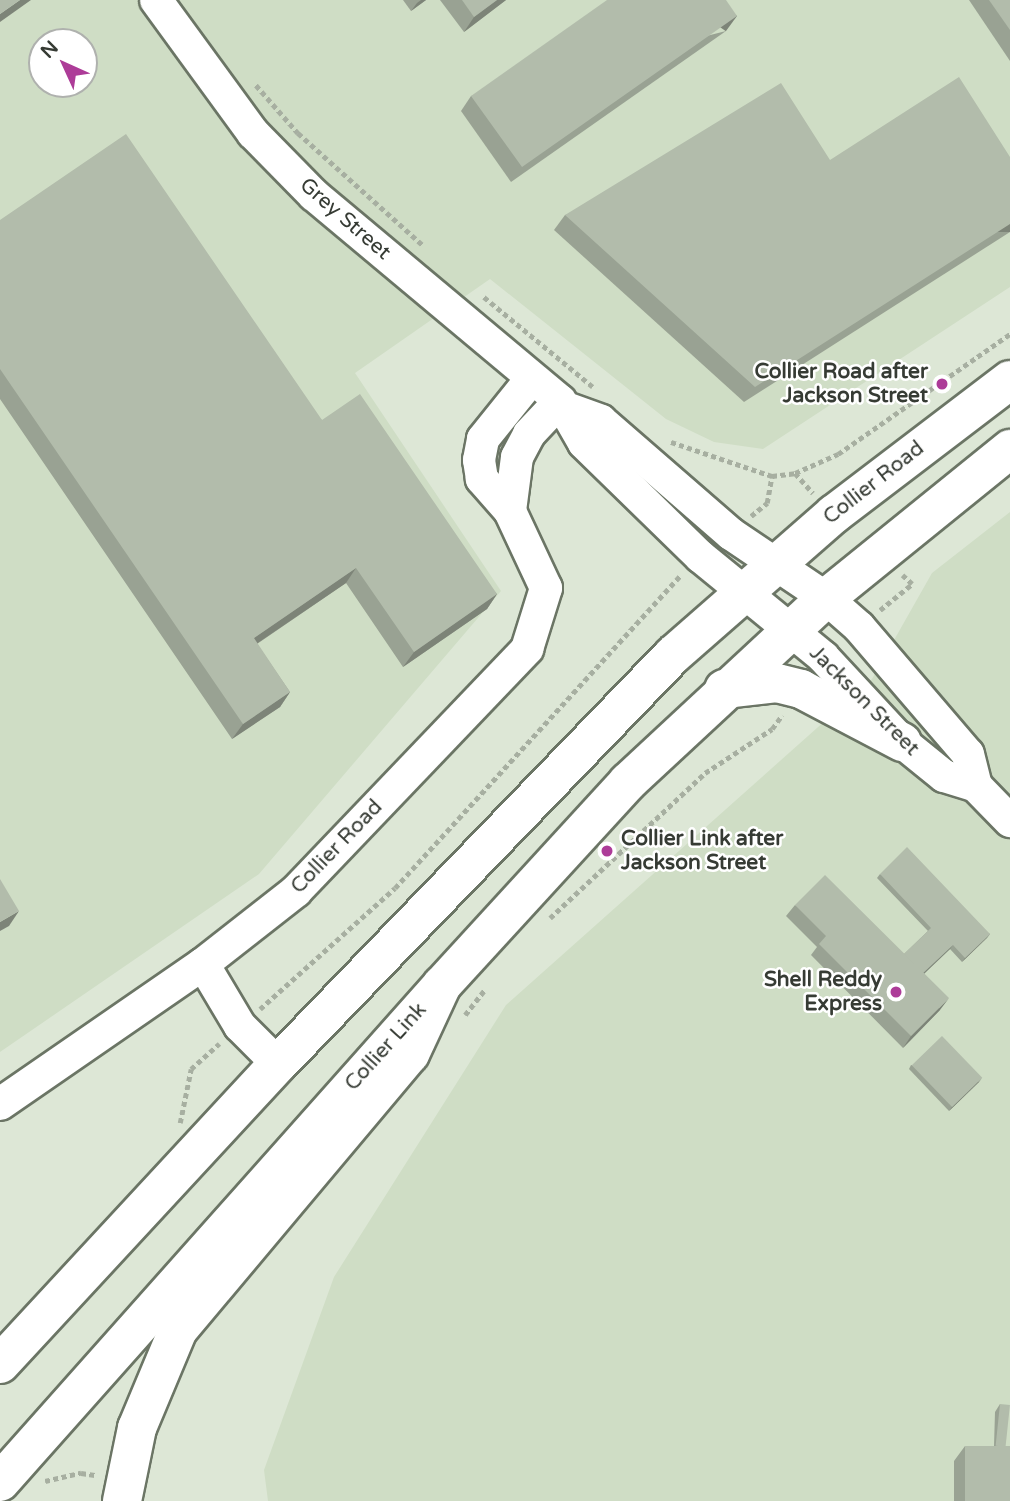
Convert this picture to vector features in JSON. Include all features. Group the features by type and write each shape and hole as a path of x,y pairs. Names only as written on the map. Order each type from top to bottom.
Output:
{"main road":[{"name":"Collier Road","path":"742,593 775,564 1010,380"},
{"path":"790,631 826,598 1010,449"},
{"path":"0,1364 278,1064 622,706 742,593"},
{"name":"Collier Link","path":"0,1482 442,985 628,782 724,689 790,631"},
{"path":"724,689 777,683 801,689 902,742"},
{"path":"123,1490 137,1428 178,1330 410,1054 442,985"}],"street":[{"name":"Grey Street","path":"156,0 253,132 314,195 563,404 601,421 731,534 826,598"},
{"name":"Collier Road","path":"0,1104 203,964 296,891 527,649 546,588 510,511 482,478 479,460 483,439 532,378"},
{"name":"Grey Street","path":"563,404 584,443 742,593"},
{"path":"510,511 517,457 529,434 563,404"},
{"name":"Jackson Street","path":"742,593 831,665 902,742 944,776 976,786 1010,821"},
{"name":"Jackson Street","path":"826,598 859,627 968,754 976,786"},
{"path":"203,964 240,1026 278,1064"}],"path":[{"path":"253,81 298,133 433,255"},
{"path":"475,289 602,394"},
{"path":"668,441 772,476 795,473 838,454 1010,334"},
{"path":"859,627 912,584"},
{"path":"170,1134 179,1124 191,1069 395,888 666,589"},
{"path":"540,928 705,773 772,729 801,689"},
{"path":"456,1027 487,986"},
{"path":"39,1486 81,1473 123,1490"}],"shaded area":[{"path":"0,0 1010,0 1010,287 763,449 714,442 666,419 490,279 355,373 501,591 259,874 0,1052"},
{"path":"1010,512 1010,1501 268,1501 264,1470 334,1277 506,1005 872,679 932,573"}],"building":[{"path":"0,0 20,0 0,14"},
{"path":"462,0 497,0 474,17"},
{"path":"607,0 726,0 737,16 522,167 471,96"},
{"path":"989,0 1010,0 1010,30"},
{"path":"959,77 1010,157 1010,224 755,387 565,215 781,83 830,160"},
{"path":"126,134 322,420 360,394 497,594 414,652 356,568 254,638 290,692 243,724 0,369 0,220"},
{"path":"907,847 990,934 965,958 953,945 923,973 904,954 931,928 880,874"},
{"path":"825,875 949,998 911,1036 819,944 826,936 795,905"},
{"path":"0,879 19,911 0,922"},
{"path":"942,1036 982,1078 952,1107 912,1065"},
{"path":"1000,1404 1010,1405 1006,1447 996,1446"},
{"path":"965,1446 1010,1446 1010,1501 965,1501"}],"place":[{"name":"Collier Road after Jackson Street","path":"942,384"},
{"name":"Collier Link after Jackson Street","path":"607,851"},
{"name":"Shell Reddy Express","path":"896,992"}]}
